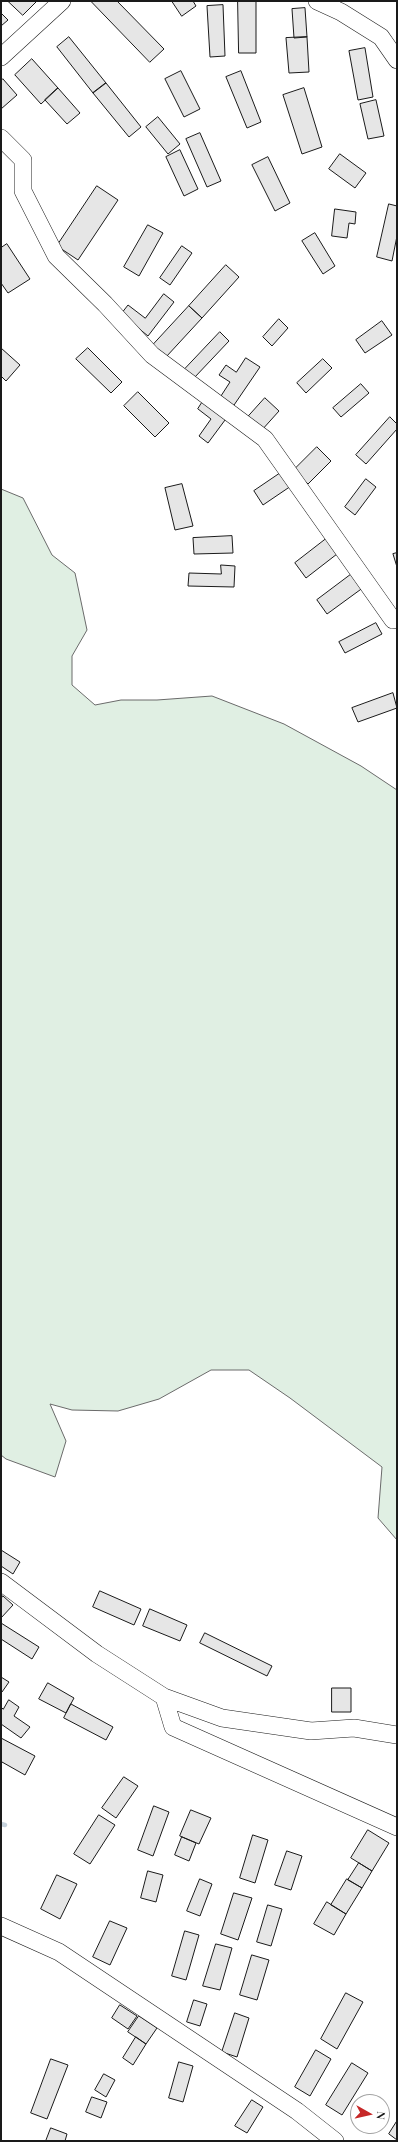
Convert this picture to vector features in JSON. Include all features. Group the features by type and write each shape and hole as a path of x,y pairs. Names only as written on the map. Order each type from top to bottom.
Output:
{"street":[{"path":"1,57 62,1"},
{"path":"317,1 341,12 381,37 397,60"},
{"path":"1,138 23,160 23,191 56,256 105,304 152,355 265,439 393,620"},
{"path":"1,1582 97,1654 164,1697 222,1718 311,1731 354,1728 397,1736"},
{"path":"164,1697 173,1727 397,1827"},
{"path":"1,1926 59,1952 297,2111 335,2141"}],"green space":[{"path":"1,489 23,498 52,555 75,573 87,630 72,656 72,685 95,705 121,700 157,700 212,696 284,724 361,766 397,790 397,1540 378,1518 382,1467 290,1398 249,1370 211,1370 159,1399 118,1411 72,1410 50,1404 66,1441 55,1477 6,1459 1,1455"}],"building":[{"path":"8,1 37,1 23,15"},
{"path":"91,1 117,1 164,49 150,62"},
{"path":"172,1 193,1 196,6 182,16"},
{"path":"238,1 256,1 256,53 239,53"},
{"path":"223,5 225,56 210,57 207,6"},
{"path":"305,8 307,37 294,38 292,9"},
{"path":"1,13 8,20 1,26"},
{"path":"69,37 106,83 93,93 57,47"},
{"path":"307,37 309,72 289,73 286,38"},
{"path":"365,48 373,97 358,100 349,51"},
{"path":"32,59 58,88 41,104 15,75"},
{"path":"181,71 200,109 184,117 165,79"},
{"path":"241,71 261,122 247,128 226,77"},
{"path":"3,79 17,95 1,109 1,81"},
{"path":"106,83 141,127 129,137 93,93"},
{"path":"58,88 80,113 67,124 45,100"},
{"path":"304,88 322,147 302,154 283,95"},
{"path":"376,100 384,136 368,139 360,104"},
{"path":"158,117 180,144 168,154 146,127"},
{"path":"200,133 221,181 207,187 186,139"},
{"path":"180,150 198,189 184,196 166,157"},
{"path":"340,154 366,173 355,188 329,169"},
{"path":"268,157 290,203 275,211 252,165"},
{"path":"97,186 118,200 78,260 57,246"},
{"path":"389,204 397,206 397,236 392,261 377,257"},
{"path":"335,209 356,212 355,224 349,223 347,238 332,236"},
{"path":"148,225 163,233 139,276 124,267"},
{"path":"315,233 335,266 323,274 302,241"},
{"path":"7,244 30,279 8,293 1,283 1,248"},
{"path":"182,246 192,253 170,285 160,278"},
{"path":"226,265 239,277 202,318 189,306"},
{"path":"164,294 174,302 148,336 121,314 128,305 145,318"},
{"path":"189,306 202,318 166,357 153,345"},
{"path":"279,319 288,328 272,346 263,337"},
{"path":"382,321 392,335 365,353 356,340"},
{"path":"220,332 229,341 194,378 185,369"},
{"path":"1,348 20,365 6,381 1,376"},
{"path":"88,348 122,382 111,393 76,359"},
{"path":"246,358 260,367 232,408 219,399 230,382 219,375 226,365 236,372"},
{"path":"323,359 332,368 306,393 297,383"},
{"path":"361,384 369,393 341,417 333,408"},
{"path":"138,392 169,423 155,437 124,406"},
{"path":"205,398 228,416 208,443 199,436 211,419 198,409"},
{"path":"265,398 279,411 261,431 247,418"},
{"path":"390,417 397,424 397,429 366,464 356,455"},
{"path":"317,447 331,461 308,484 294,470"},
{"path":"282,472 291,486 263,505 254,491"},
{"path":"366,479 376,487 355,515 345,507"},
{"path":"182,484 193,526 175,530 165,488"},
{"path":"232,536 233,553 194,554 193,538"},
{"path":"326,539 337,554 306,578 295,563"},
{"path":"397,553 397,567 393,554"},
{"path":"221,565 235,566 234,587 188,586 189,573 221,574"},
{"path":"353,573 364,587 327,614 317,600"},
{"path":"376,623 382,634 345,653 339,642"},
{"path":"393,693 397,708 358,722 352,708"},
{"path":"1,1550 20,1562 13,1574 1,1566"},
{"path":"100,1591 141,1609 134,1625 93,1607"},
{"path":"3,1596 13,1605 1,1618 1,1599"},
{"path":"150,1609 187,1625 180,1641 143,1626"},
{"path":"1,1623 39,1647 32,1659 1,1639"},
{"path":"205,1633 272,1666 267,1676 200,1643"},
{"path":"1,1677 9,1682 2,1692 1,1691"},
{"path":"48,1683 74,1698 66,1713 39,1699"},
{"path":"332,1688 351,1688 351,1712 332,1712"},
{"path":"9,1700 19,1707 14,1716 30,1727 21,1738 1,1724 1,1707 3,1709"},
{"path":"71,1704 113,1727 106,1740 64,1718"},
{"path":"1,1738 35,1756 25,1775 2,1762 1,1764"},
{"path":"124,1777 138,1786 116,1818 102,1808"},
{"path":"154,1806 169,1812 153,1856 138,1850"},
{"path":"191,1810 211,1818 199,1844 180,1836"},
{"path":"99,1815 115,1825 90,1864 74,1854"},
{"path":"368,1830 389,1843 372,1871 351,1858"},
{"path":"253,1835 268,1840 255,1883 240,1878"},
{"path":"182,1837 196,1843 189,1861 175,1855"},
{"path":"287,1851 302,1856 291,1890 275,1885"},
{"path":"359,1863 372,1871 362,1888 348,1880"},
{"path":"148,1871 163,1875 156,1902 141,1898"},
{"path":"57,1875 77,1884 60,1919 41,1909"},
{"path":"200,1879 212,1884 200,1916 187,1911"},
{"path":"347,1879 362,1888 346,1914 331,1905"},
{"path":"234,1893 252,1898 238,1940 221,1934"},
{"path":"327,1902 346,1914 334,1935 314,1924"},
{"path":"268,1905 282,1909 271,1946 257,1942"},
{"path":"110,1921 127,1928 110,1965 93,1957"},
{"path":"185,1931 199,1935 186,1980 172,1976"},
{"path":"216,1944 232,1948 220,1990 203,1986"},
{"path":"252,1955 269,1960 257,2000 240,1995"},
{"path":"346,1993 363,2002 337,2049 321,2039"},
{"path":"194,2000 207,2004 200,2026 187,2022"},
{"path":"120,2005 137,2016 128,2029 112,2018"},
{"path":"235,2013 249,2018 237,2057 222,2052"},
{"path":"139,2016 157,2028 146,2044 128,2032"},
{"path":"136,2037 146,2044 133,2065 123,2058"},
{"path":"316,2050 331,2059 310,2096 295,2087"},
{"path":"51,2059 68,2065 47,2119 31,2113"},
{"path":"179,2062 193,2066 183,2102 169,2098"},
{"path":"352,2063 368,2073 355,2094 350,2094 350,2102 342,2115 326,2105"},
{"path":"104,2074 115,2080 106,2097 95,2090"},
{"path":"92,2097 107,2102 101,2118 86,2112"},
{"path":"252,2100 263,2107 247,2133 235,2126"},
{"path":"397,2121 397,2140 389,2134"},
{"path":"51,2128 67,2134 65,2141 46,2141"}],"waterway":[{"path":"1,1824 5,1825"}]}
